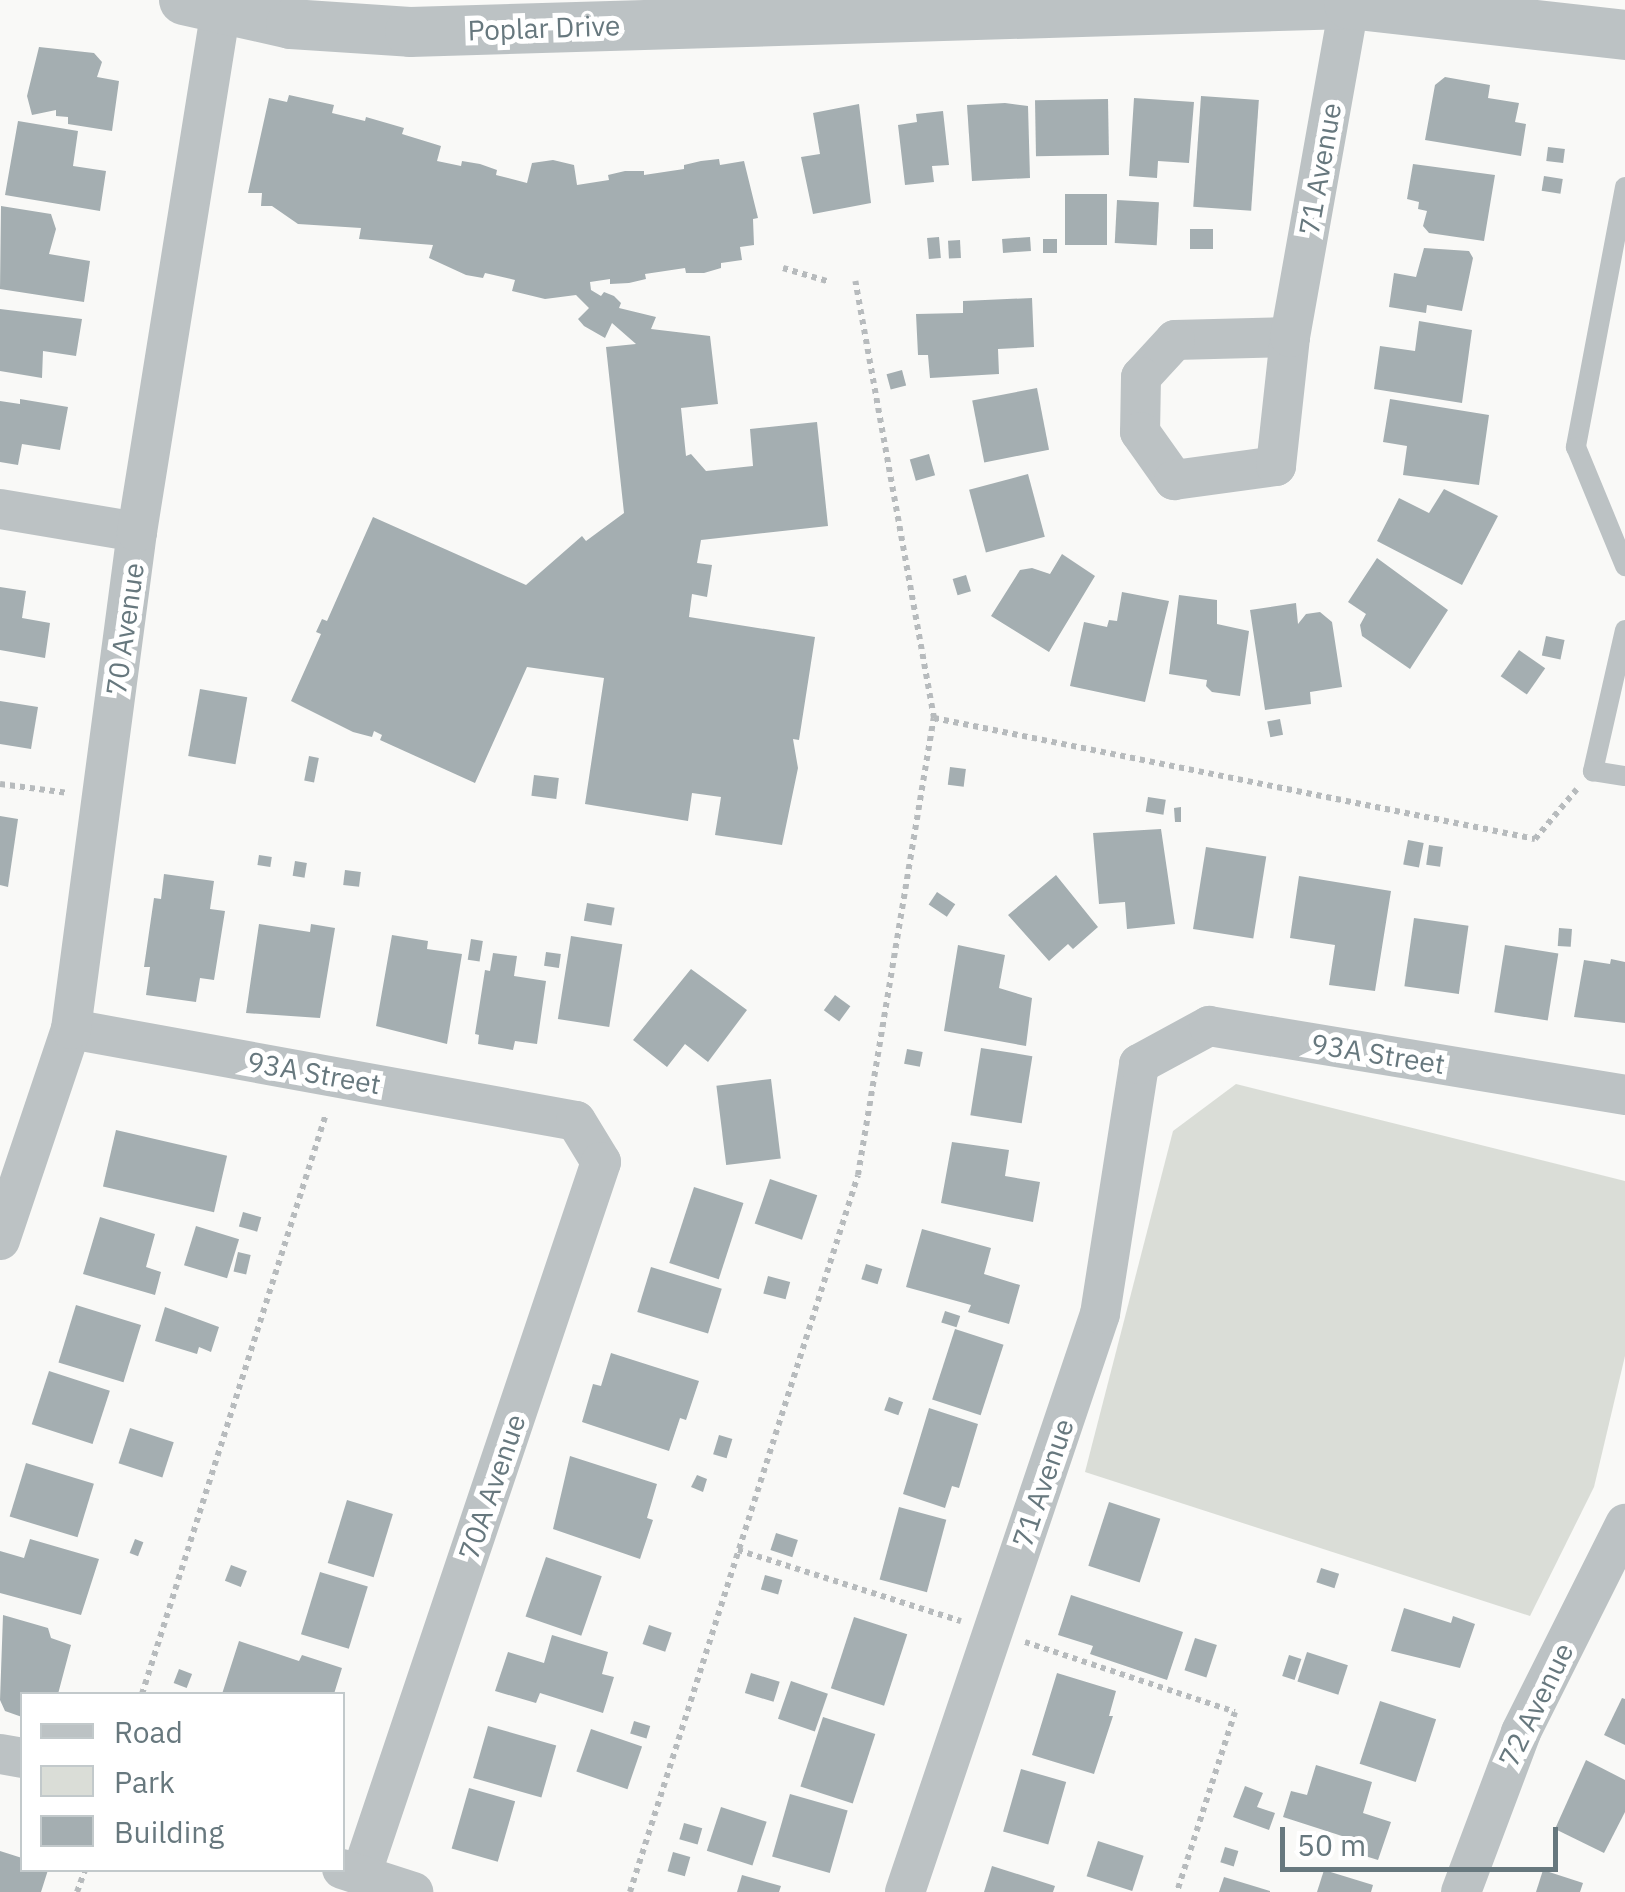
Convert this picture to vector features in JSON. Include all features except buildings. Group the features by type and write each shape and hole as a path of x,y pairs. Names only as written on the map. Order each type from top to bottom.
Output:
{"street":[{"name":"Poplar Drive","path":"202,4 291,24 410,32 1350,2 1625,35"},
{"name":"71 Avenue","path":"1290,337 1176,340 1141,377 1140,432 1174,480 1276,466 1290,337 1350,2"},
{"name":"70 Avenue","path":"0,1240 71,1029 138,532 202,4"},
{"path":"0,509 138,532"},
{"name":"93A Street","path":"1140,1064 1210,1026 1625,1095"},
{"name":"93A Street","path":"71,1029 557,1118"},
{"name":"71 Avenue","path":"905,1892 1100,1314 1140,1064"},
{"name":"70A Avenue","path":"352,1872 601,1162 576,1121 557,1118"},
{"name":"72 Avenue","path":"1461,1892 1521,1732 1625,1524"},
{"path":"352,1872 413,1892"}],"lane":[{"path":"1625,187 1576,447 1625,566"},
{"path":"1625,630 1592,770 1625,776"}],"path":[{"path":"783,268 827,281"},
{"path":"630,1892 858,1175 934,718 855,281"},
{"path":"934,718 1535,838 1592,770"},
{"path":"0,784 102,798"},
{"path":"143,1692 338,1078"},
{"path":"738,1550 1235,1712 1177,1892"}],"green space":[{"path":"1236,1084 1625,1181 1625,1356 1594,1487 1530,1616 1085,1472 1173,1131"}]}
